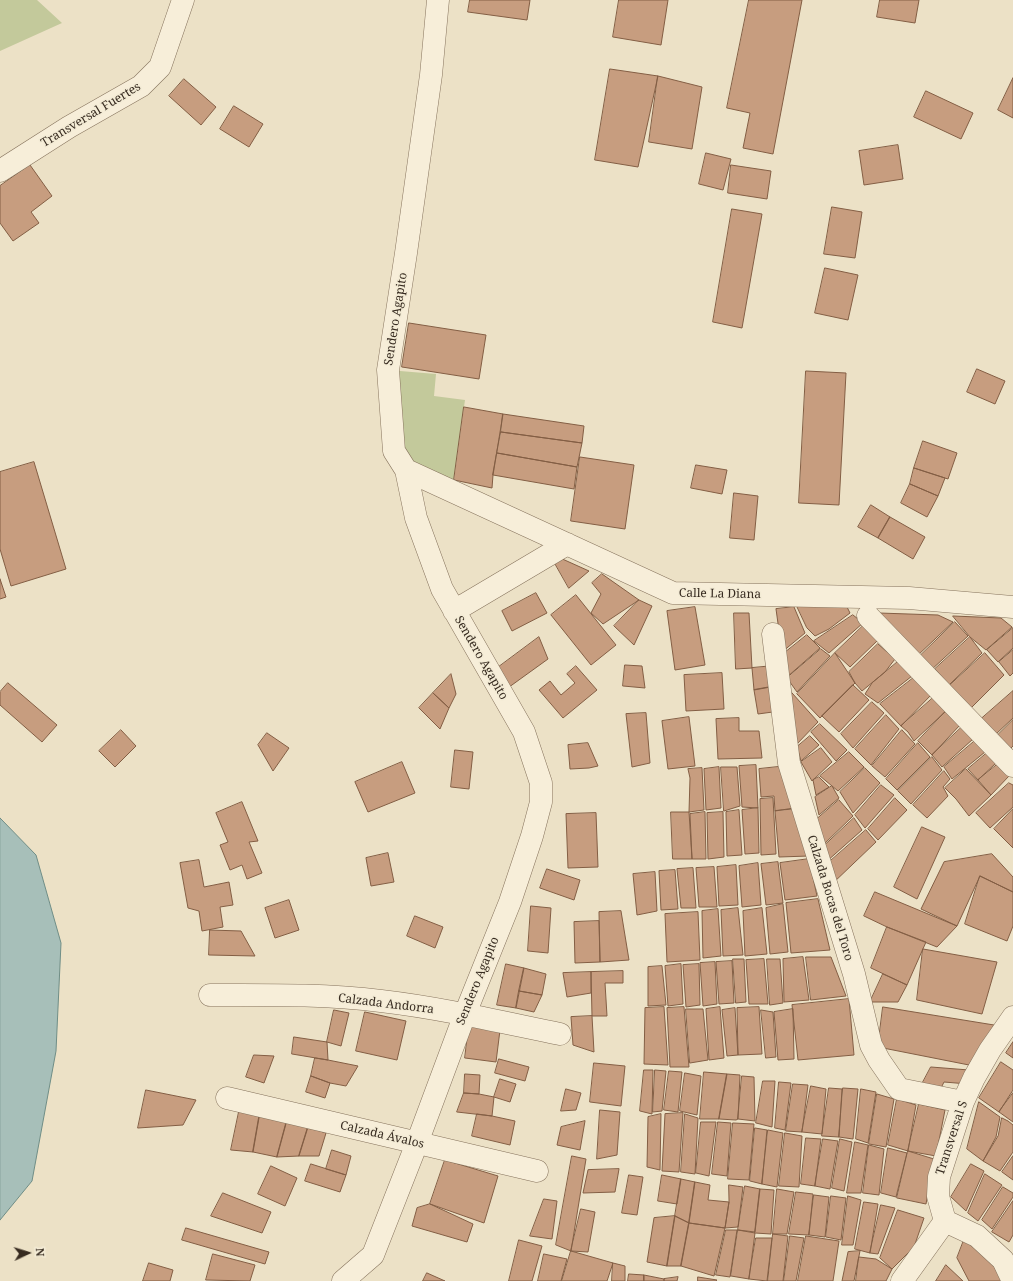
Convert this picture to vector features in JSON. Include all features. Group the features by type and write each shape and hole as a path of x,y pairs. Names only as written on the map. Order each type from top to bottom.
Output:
{"street":[{"name":"Transversal Fuertes","path":"0,171 69,127 141,86 160,67 183,0"},
{"name":"Sendero Agapito","path":"343,1281 373,1255 465,1014 510,902 532,836 541,802 541,783 524,732 442,589 416,518 406,470 394,450 388,370 429,91 438,0"},
{"name":"Calle La Diana","path":"406,470 673,593 909,598 1013,606"},
{"path":"454,611 567,544"},
{"path":"868,616 1013,766"},
{"name":"Calzada Bocas del Toro","path":"773,634 789,763 854,974 870,1045 878,1060 899,1090 963,1102"},
{"name":"Calzada Andorra","path":"210,996 314,995 380,1001 465,1014 560,1034"},
{"name":"Transversal S","path":"945,1221 938,1196 938,1177 963,1102 974,1078 990,1050 1013,1017"},
{"name":"Calzada Ávalos","path":"227,1098 537,1171"},
{"path":"902,1281 945,1221 977,1236 1003,1260 1013,1281"}],"green space":[{"path":"0,0 37,0 62,23 0,51"},
{"path":"388,370 436,374 434,396 465,400 452,491 406,470"}],"water":[{"path":"0,818 36,855 61,943 56,1051 32,1181 0,1220"}],"building":[{"path":"470,0 530,0 527,20 468,12"},
{"path":"619,0 668,0 661,45 613,37"},
{"path":"749,0 802,0 773,154 743,148 750,113 727,108"},
{"path":"880,0 919,0 915,23 877,17"},
{"path":"610,69 658,76 638,167 595,160"},
{"path":"658,76 702,87 692,149 649,142"},
{"path":"1013,78 1013,118 998,110"},
{"path":"184,79 216,107 201,125 169,96"},
{"path":"926,91 973,113 961,139 914,117"},
{"path":"234,106 263,124 249,147 220,129"},
{"path":"898,145 903,179 864,185 859,151"},
{"path":"706,153 731,159 723,190 699,184"},
{"path":"30,165 52,196 31,212 39,223 13,241 0,223 0,186"},
{"path":"731,165 771,171 767,199 728,193"},
{"path":"832,207 862,212 855,258 824,254"},
{"path":"732,209 762,214 742,328 713,322"},
{"path":"825,268 858,275 848,320 815,313"},
{"path":"409,323 486,335 479,379 402,367"},
{"path":"977,369 1005,381 995,404 967,392"},
{"path":"806,371 846,373 839,505 799,503"},
{"path":"464,407 503,414 492,488 454,480"},
{"path":"503,414 584,426 582,443 501,432"},
{"path":"501,432 582,443 577,467 497,453"},
{"path":"923,441 957,453 948,479 914,468"},
{"path":"497,453 577,467 574,489 493,475"},
{"path":"580,457 634,465 625,529 571,521"},
{"path":"34,462 66,569 11,586 0,549 0,472"},
{"path":"696,465 727,470 722,494 691,488"},
{"path":"914,468 945,478 938,496 910,484"},
{"path":"910,484 938,496 927,517 901,503"},
{"path":"734,493 758,496 754,540 730,538"},
{"path":"871,505 890,517 878,538 858,527"},
{"path":"890,517 925,537 913,559 878,538"},
{"path":"549,553 589,571 569,588"},
{"path":"602,574 639,600 603,624 591,613 601,594 592,583"},
{"path":"0,579 6,597 0,599"},
{"path":"536,593 547,613 512,631 502,611"},
{"path":"576,595 616,645 591,665 551,615"},
{"path":"639,600 652,606 634,645 614,626"},
{"path":"796,604 846,605 850,613 829,629 815,636 807,628"},
{"path":"695,607 705,665 675,670 667,611"},
{"path":"794,607 805,633 782,652 776,609"},
{"path":"734,613 749,613 752,668 736,669"},
{"path":"879,613 938,615 953,622 917,656"},
{"path":"853,615 863,623 829,653 814,641"},
{"path":"953,616 1001,618 1012,627 986,650 970,637"},
{"path":"955,622 968,636 930,671 918,658"},
{"path":"864,625 877,641 850,667 835,653"},
{"path":"1013,628 1013,648 998,662 987,650"},
{"path":"807,635 820,648 787,677 782,655"},
{"path":"539,637 548,659 505,690 492,672"},
{"path":"970,637 982,653 949,685 935,669"},
{"path":"878,644 895,659 885,672 862,691 855,683 849,672"},
{"path":"821,649 830,656 797,692 787,678"},
{"path":"1013,650 1013,673 1010,676 999,662"},
{"path":"835,653 855,683 820,718 797,694"},
{"path":"985,653 1004,675 971,708 948,687"},
{"path":"900,660 912,676 878,703 865,694 872,683"},
{"path":"625,665 642,666 645,688 623,686"},
{"path":"576,666 597,690 563,718 539,690 550,681 561,695 575,683 567,674"},
{"path":"773,666 776,686 754,690 752,668"},
{"path":"722,673 724,709 686,711 684,675"},
{"path":"451,674 456,694 449,708 433,693"},
{"path":"916,676 932,694 901,726 880,704"},
{"path":"8,683 57,725 42,742 0,705 0,692"},
{"path":"784,684 818,722 796,745"},
{"path":"853,685 869,700 839,732 822,716"},
{"path":"776,686 780,711 758,714 754,690"},
{"path":"1013,691 1013,718 995,735 980,720"},
{"path":"433,693 449,708 440,729 419,708"},
{"path":"933,698 947,710 914,741 908,732 901,726"},
{"path":"872,702 884,713 853,748 841,734"},
{"path":"947,710 960,725 932,755 918,741"},
{"path":"646,713 650,763 632,767 626,714"},
{"path":"886,715 899,729 871,765 855,749"},
{"path":"689,717 695,766 668,769 662,721"},
{"path":"739,718 739,731 759,731 762,758 718,759 716,719"},
{"path":"1013,720 1013,746 1009,750 997,736"},
{"path":"820,724 847,750 836,761 811,732"},
{"path":"961,728 973,739 942,767 932,755"},
{"path":"121,730 136,746 115,767 99,751"},
{"path":"902,730 915,744 885,777 872,766"},
{"path":"267,733 289,748 273,771 258,745"},
{"path":"810,736 819,745 801,761 797,747"},
{"path":"976,740 985,752 952,779 944,767"},
{"path":"588,743 598,766 570,769 568,745"},
{"path":"918,743 930,757 897,790 886,779"},
{"path":"821,748 832,762 812,781 801,762"},
{"path":"455,750 473,752 469,789 451,787"},
{"path":"849,752 864,767 838,791 820,776"},
{"path":"987,753 996,763 978,780 968,769"},
{"path":"932,757 942,770 911,804 898,791"},
{"path":"402,762 415,793 368,812 355,782"},
{"path":"998,764 1009,776 991,795 978,780"},
{"path":"756,765 758,808 742,807 739,766"},
{"path":"787,766 794,808 775,811 774,796 761,797 759,769"},
{"path":"719,767 721,808 706,810 704,769"},
{"path":"721,767 737,767 740,806 724,811"},
{"path":"702,768 704,810 689,812 690,778 688,769"},
{"path":"865,768 880,783 853,813 840,792"},
{"path":"966,769 991,795 969,816 945,788"},
{"path":"944,771 950,779 943,787 948,796 927,818 913,805"},
{"path":"819,777 829,787 816,795 813,780"},
{"path":"1009,783 1013,785 1013,807 990,828 976,813"},
{"path":"881,785 894,795 865,828 855,815"},
{"path":"832,786 839,798 819,815 815,797"},
{"path":"773,798 776,854 761,855 760,799"},
{"path":"895,798 907,810 878,840 868,829"},
{"path":"839,800 853,816 822,846 817,819"},
{"path":"242,802 258,841 249,842 262,873 247,879 242,865 230,870 220,845 228,842 216,813"},
{"path":"758,808 759,853 745,854 742,810"},
{"path":"797,809 809,856 779,857 775,811"},
{"path":"1013,809 1013,848 994,829"},
{"path":"739,810 742,855 727,856 726,812"},
{"path":"671,812 689,812 692,859 673,859"},
{"path":"705,812 706,859 692,859 690,814"},
{"path":"723,812 724,857 708,859 707,813"},
{"path":"596,813 598,867 568,868 566,814"},
{"path":"854,818 862,830 826,862 823,847"},
{"path":"922,827 945,837 917,899 894,887"},
{"path":"866,830 876,842 831,885 827,864"},
{"path":"388,853 394,882 371,886 366,858"},
{"path":"992,854 1013,877 1013,892 980,876 957,926 921,909 944,862"},
{"path":"809,859 817,896 785,900 780,863"},
{"path":"199,860 204,887 229,882 233,905 220,907 223,927 202,931 199,911 188,908 180,863"},
{"path":"778,862 783,903 766,905 761,864"},
{"path":"758,863 761,905 742,907 739,866"},
{"path":"736,865 738,905 719,906 717,867"},
{"path":"714,867 717,907 699,907 696,868"},
{"path":"693,868 696,908 681,908 677,869"},
{"path":"547,869 580,880 574,900 540,888"},
{"path":"675,870 678,909 661,910 659,871"},
{"path":"655,872 657,911 637,915 633,874"},
{"path":"980,876 1013,892 1013,926 1007,941 965,924"},
{"path":"875,892 957,926 937,947 887,927 864,916"},
{"path":"818,899 830,950 791,953 786,903"},
{"path":"289,900 299,930 275,938 265,908"},
{"path":"783,904 788,952 770,954 766,908"},
{"path":"531,906 551,908 548,953 528,951"},
{"path":"738,908 743,955 723,956 721,910"},
{"path":"762,908 767,954 745,956 743,911"},
{"path":"718,909 721,956 703,958 702,911"},
{"path":"621,911 629,960 600,962 599,912"},
{"path":"698,912 700,960 667,962 665,914"},
{"path":"415,916 443,927 435,948 407,936"},
{"path":"599,921 600,962 575,963 574,922"},
{"path":"887,927 926,942 907,985 871,968"},
{"path":"210,930 241,931 255,956 209,955"},
{"path":"923,949 997,962 982,1014 917,1000"},
{"path":"803,957 809,1000 784,1002 783,959"},
{"path":"806,957 831,957 846,996 811,1000"},
{"path":"733,959 744,959 746,1002 736,1003"},
{"path":"764,959 768,1004 749,1004 746,960"},
{"path":"767,959 780,959 783,1003 770,1005"},
{"path":"732,961 734,1003 719,1004 716,962"},
{"path":"715,962 717,1004 703,1006 700,963"},
{"path":"506,964 524,968 516,1008 497,1005"},
{"path":"681,964 683,1004 668,1006 665,966"},
{"path":"699,964 700,1005 686,1007 683,965"},
{"path":"662,966 666,1005 648,1006 648,967"},
{"path":"524,968 546,974 542,995 519,991"},
{"path":"623,971 623,983 605,983 607,1016 592,1016 591,972"},
{"path":"591,972 591,993 567,997 563,973"},
{"path":"883,974 907,985 898,1002 870,1002"},
{"path":"519,991 542,995 534,1012 516,1008"},
{"path":"849,999 854,1055 798,1060 792,1005"},
{"path":"664,1007 668,1065 644,1064 645,1008"},
{"path":"684,1007 689,1067 670,1067 667,1008"},
{"path":"720,1007 724,1058 709,1060 706,1009"},
{"path":"759,1007 762,1054 738,1055 737,1008"},
{"path":"883,1007 994,1025 969,1065 878,1047"},
{"path":"735,1008 738,1055 727,1056 722,1010"},
{"path":"686,1009 703,1009 708,1060 690,1063"},
{"path":"793,1009 794,1059 778,1060 774,1012"},
{"path":"334,1010 349,1013 341,1046 327,1042"},
{"path":"761,1010 773,1012 776,1057 766,1058"},
{"path":"365,1012 406,1021 397,1060 356,1051"},
{"path":"592,1016 594,1052 573,1045 571,1017"},
{"path":"469,1026 500,1030 496,1062 465,1058"},
{"path":"294,1037 327,1042 328,1060 292,1054"},
{"path":"1013,1042 1013,1058 1006,1053"},
{"path":"254,1055 274,1056 264,1083 246,1077"},
{"path":"315,1058 358,1066 346,1086 330,1083 311,1076"},
{"path":"499,1059 529,1067 525,1081 495,1073"},
{"path":"1001,1062 1013,1070 1013,1090 999,1112 979,1098"},
{"path":"594,1063 625,1066 621,1106 590,1102"},
{"path":"931,1067 969,1070 968,1084 944,1082 939,1092 922,1084"},
{"path":"644,1070 653,1070 652,1114 640,1111"},
{"path":"655,1070 666,1071 662,1111 653,1112"},
{"path":"669,1071 682,1072 678,1112 664,1110"},
{"path":"704,1072 727,1074 719,1119 700,1119"},
{"path":"685,1073 701,1076 697,1115 680,1111"},
{"path":"465,1074 480,1075 479,1094 464,1093"},
{"path":"727,1074 740,1075 738,1119 736,1120 719,1119"},
{"path":"311,1076 330,1083 325,1098 306,1092"},
{"path":"742,1076 754,1077 755,1121 738,1119"},
{"path":"500,1079 516,1084 510,1102 494,1097"},
{"path":"763,1081 775,1081 772,1127 756,1123"},
{"path":"779,1082 791,1083 785,1130 775,1128"},
{"path":"793,1084 808,1085 802,1132 786,1131"},
{"path":"811,1086 826,1089 822,1134 802,1132"},
{"path":"829,1088 842,1089 839,1137 822,1136"},
{"path":"843,1088 858,1089 853,1139 839,1137"},
{"path":"566,1089 581,1093 576,1110 561,1111"},
{"path":"861,1089 876,1092 868,1143 856,1139"},
{"path":"146,1090 196,1100 183,1125 138,1128"},
{"path":"464,1093 494,1097 492,1116 457,1112"},
{"path":"1013,1093 1013,1122 999,1112"},
{"path":"877,1094 894,1099 886,1147 869,1144"},
{"path":"897,1099 916,1105 908,1151 888,1145"},
{"path":"979,1102 1000,1117 996,1137 983,1161 967,1149"},
{"path":"919,1104 945,1110 936,1156 908,1151"},
{"path":"240,1107 260,1112 253,1152 231,1150"},
{"path":"600,1110 620,1112 617,1155 597,1159"},
{"path":"260,1112 287,1120 277,1157 253,1152"},
{"path":"683,1113 679,1172 662,1171 665,1114"},
{"path":"477,1114 515,1121 510,1145 472,1136"},
{"path":"661,1114 660,1170 647,1167 648,1117"},
{"path":"685,1114 698,1118 695,1174 681,1172"},
{"path":"1002,1118 1013,1125 1013,1152 1000,1171 983,1161 998,1136"},
{"path":"287,1120 308,1127 299,1156 277,1157"},
{"path":"585,1121 580,1150 557,1145 561,1127"},
{"path":"701,1122 716,1122 709,1176 696,1173"},
{"path":"718,1122 731,1123 727,1176 712,1174"},
{"path":"733,1123 754,1124 749,1180 728,1179"},
{"path":"308,1127 326,1133 319,1156 299,1156"},
{"path":"755,1128 767,1130 762,1184 750,1181"},
{"path":"768,1130 783,1133 777,1187 762,1184"},
{"path":"785,1133 802,1136 799,1187 779,1186"},
{"path":"806,1138 821,1139 815,1186 801,1184"},
{"path":"823,1139 838,1141 830,1189 815,1186"},
{"path":"840,1139 852,1142 844,1191 832,1188"},
{"path":"855,1142 868,1145 861,1193 847,1193"},
{"path":"869,1145 884,1149 879,1195 863,1193"},
{"path":"888,1148 907,1153 896,1197 881,1193"},
{"path":"332,1150 351,1156 346,1175 326,1169"},
{"path":"908,1151 934,1159 926,1204 897,1198"},
{"path":"572,1156 586,1159 571,1251 556,1245"},
{"path":"1013,1156 1013,1180 1002,1172"},
{"path":"445,1160 498,1176 484,1223 430,1204"},
{"path":"311,1164 346,1175 340,1192 305,1181"},
{"path":"971,1164 984,1171 966,1211 951,1197"},
{"path":"271,1166 297,1178 285,1206 258,1194"},
{"path":"619,1169 615,1192 583,1193 588,1170"},
{"path":"985,1174 1002,1185 978,1221 968,1213"},
{"path":"629,1175 643,1177 637,1215 622,1213"},
{"path":"662,1175 681,1179 677,1204 658,1201"},
{"path":"681,1179 695,1182 689,1223 675,1216"},
{"path":"695,1182 710,1185 708,1200 729,1202 725,1228 689,1223"},
{"path":"729,1185 743,1187 738,1227 725,1228 729,1202"},
{"path":"745,1186 760,1189 755,1232 738,1230"},
{"path":"1003,1187 1013,1193 1013,1197 992,1229 982,1220"},
{"path":"760,1189 774,1190 771,1234 755,1233"},
{"path":"777,1189 794,1192 787,1234 773,1234"},
{"path":"796,1192 813,1194 809,1235 789,1234"},
{"path":"223,1193 271,1212 262,1233 211,1216"},
{"path":"814,1195 829,1197 825,1237 809,1235"},
{"path":"831,1196 846,1198 841,1240 826,1237"},
{"path":"848,1196 861,1200 853,1245 842,1245"},
{"path":"544,1199 557,1201 552,1239 530,1236"},
{"path":"1013,1201 1013,1235 1009,1242 992,1232"},
{"path":"864,1202 878,1204 870,1253 855,1249"},
{"path":"430,1204 473,1224 467,1242 412,1226 417,1208"},
{"path":"881,1205 895,1208 878,1254 870,1253"},
{"path":"581,1209 595,1212 588,1252 571,1251"},
{"path":"898,1210 924,1218 914,1247 892,1269 880,1258"},
{"path":"675,1216 689,1223 681,1266 667,1266"},
{"path":"675,1216 667,1266 647,1262 654,1218"},
{"path":"689,1223 725,1228 714,1276 681,1266"},
{"path":"186,1228 269,1252 265,1264 182,1240"},
{"path":"726,1230 737,1230 730,1277 716,1275"},
{"path":"738,1230 755,1233 749,1279 731,1276"},
{"path":"773,1234 788,1236 783,1281 768,1281"},
{"path":"790,1236 804,1238 796,1281 784,1281"},
{"path":"806,1236 839,1241 833,1281 798,1281"},
{"path":"756,1238 772,1238 767,1281 749,1279"},
{"path":"519,1240 542,1246 532,1281 509,1281"},
{"path":"964,1240 991,1261 1002,1281 969,1281 957,1258"},
{"path":"571,1251 613,1263 607,1281 562,1281"},
{"path":"860,1251 854,1281 842,1281 848,1252"},
{"path":"213,1254 255,1265 250,1281 206,1280"},
{"path":"544,1254 567,1259 561,1281 538,1281"},
{"path":"859,1257 876,1259 892,1269 886,1281 856,1281"},
{"path":"149,1263 173,1270 170,1281 143,1281"},
{"path":"613,1263 625,1266 625,1281 612,1281"},
{"path":"946,1265 963,1281 936,1281"},
{"path":"427,1273 445,1281 423,1281"},
{"path":"629,1274 644,1275 644,1281 628,1281"},
{"path":"644,1275 664,1279 664,1281 644,1281"},
{"path":"678,1277 677,1281 664,1281 664,1279"},
{"path":"698,1277 717,1280 698,1281"}]}
